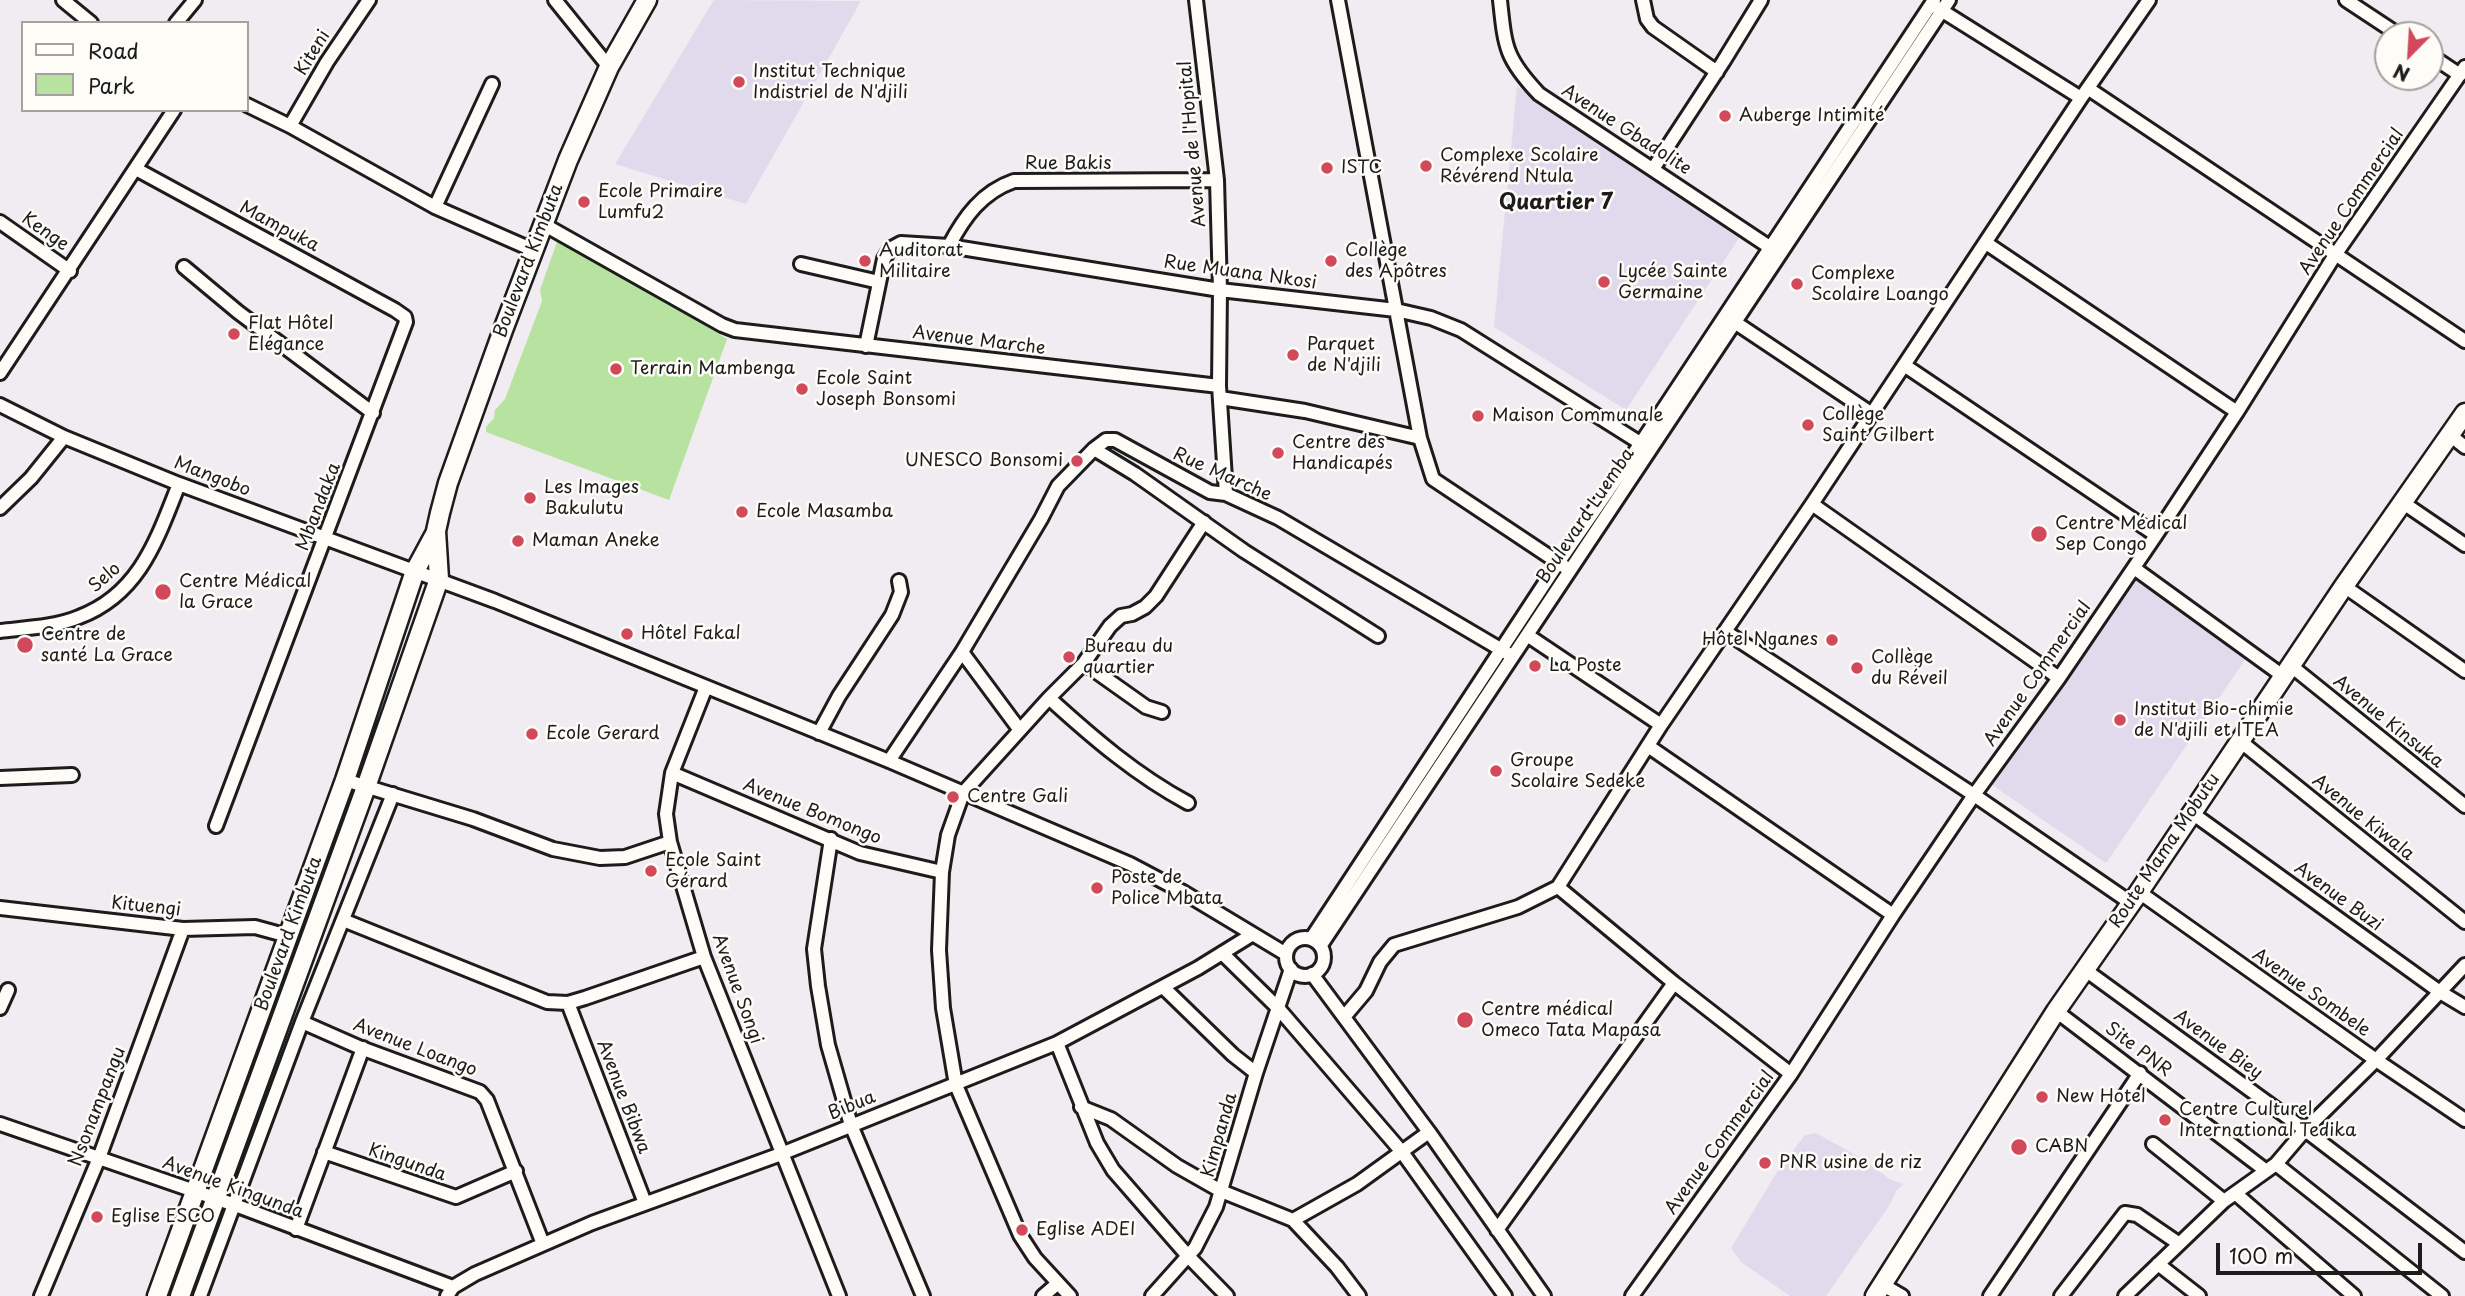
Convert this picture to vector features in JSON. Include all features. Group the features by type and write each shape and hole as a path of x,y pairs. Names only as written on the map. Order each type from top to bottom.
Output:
{"street":[{"path":"63,0 89,21"},
{"path":"178,21 195,0"},
{"name":"Kiteni","path":"290,126 327,62 369,0"},
{"path":"555,0 609,67"},
{"name":"Boulevard Kimbuta","path":"157,1296 345,780 415,571 436,531 448,483 533,250 568,160 609,67 647,0"},
{"name":"Avenue de l'Hopital","path":"1196,0 1217,180 1219,392 1226,494"},
{"path":"1338,0 1420,438 1433,479 1564,567"},
{"name":"Avenue Gbadolite","path":"1500,0 1505,46 1513,63 1539,94 1776,251"},
{"path":"1643,0 1647,19 1653,27 1717,72"},
{"path":"1653,169 1761,0"},
{"path":"1343,1017 1366,992 1380,962 1394,946 1518,907 1558,887 1661,725 2149,0"},
{"path":"2346,0 2378,21"},
{"path":"1939,4 2085,94 2465,341"},
{"name":"Boulevard Luemba","path":"1316,942 1939,4"},
{"path":"2444,62 2462,71"},
{"name":"Avenue Commercial","path":"1632,1296 1791,1074 1974,795 2134,568 2237,412 2335,255 2462,71"},
{"path":"435,207 492,84"},
{"path":"248,105 435,207 533,250"},
{"path":"0,373 4,358 70,271 173,112"},
{"name":"Mampuka","path":"136,169 405,317"},
{"name":"Rue Bakis","path":"949,246 961,222 979,202 1002,185 1014,181 1217,180"},
{"name":"Kenge","path":"0,222 70,271"},
{"name":"Avenue Marche","path":"543,225 735,330 1219,392 1420,438"},
{"name":"Rue Muana Nkosi","path":"866,346 884,259 890,249 901,243 949,246 1220,290 1396,310 1431,318 1461,330 1646,447"},
{"path":"1986,243 2237,412"},
{"path":"802,264 879,282"},
{"path":"184,267 238,312 373,413"},
{"name":"Mbandaka","path":"216,826 373,413 406,322 405,317"},
{"path":"1731,319 1872,414"},
{"path":"1905,365 2156,535"},
{"name":"Mangobo","path":"0,405 64,437 179,484 439,579 889,761 1130,864 1286,954"},
{"name":"Route Mama Mobutu","path":"1879,1290 2084,969 2135,898 2344,586 2465,414"},
{"path":"2449,435 2465,447"},
{"path":"0,508 31,478 64,437"},
{"name":"Rue Marche","path":"1094,449 1106,440 1115,440 1184,480 1210,492 1226,494 1278,518 1507,653"},
{"path":"889,761 962,652 1058,486 1094,449 1244,551 1378,636"},
{"name":"Selo","path":"0,631 79,618 117,594 136,575 152,552 179,484"},
{"path":"2402,502 2465,545"},
{"path":"1812,504 2059,678"},
{"path":"1070,1296 1035,1258 1020,1235 956,1085 943,1008 941,973 940,911 948,835 963,793 1019,729 1084,663 1110,626 1121,616 1145,607 1156,596 1204,522"},
{"path":"436,531 439,579"},
{"name":"Boulevard Luemba","path":"1507,653 1527,635 1564,567"},
{"name":"Avenue Kinsuka","path":"2134,568 2287,671 2465,806"},
{"name":"Boulevard Kimbuta","path":"180,1296 439,579"},
{"path":"819,733 839,696 892,615 901,592 899,581"},
{"path":"2344,586 2465,671"},
{"name":"Avenue Sombele","path":"1726,632 2135,898 2465,1121"},
{"path":"1527,635 1661,725"},
{"path":"962,652 1019,729"},
{"path":"1084,663 1146,707 1162,712"},
{"name":"Avenue Songi","path":"706,687 672,773 666,814 670,842 704,957 839,1296"},
{"path":"1049,698 1135,771 1188,803"},
{"name":"Avenue Kiwala","path":"2240,741 2465,922"},
{"path":"1648,746 1893,915"},
{"name":"Avenue Bomongo","path":"672,773 860,853 942,872"},
{"path":"0,778 72,775"},
{"path":"345,780 473,819 553,849 600,858 625,857 670,842"},
{"path":"200,1296 302,1021 393,794"},
{"name":"Avenue Buzi","path":"2192,813 2440,992 2465,1007"},
{"path":"831,839 814,949 828,1045 851,1125 923,1296"},
{"path":"1558,887 1674,983 1791,1074"},
{"name":"Kituengi","path":"0,908 183,929 255,927 288,936"},
{"path":"343,920 547,1002 568,1003 704,957"},
{"name":"Nsonampangu","path":"41,1296 99,1158 183,929"},
{"name":"Bibua","path":"450,1292 475,1274 542,1244 781,1154 1057,1042 1163,987 1253,934"},
{"path":"1295,940 1316,942 1324,955 1323,964 1312,974 1301,975 1291,969 1286,954 1295,940"},
{"path":"1222,953 1278,1008 1402,1152 1505,1296"},
{"path":"2125,1296 2229,1197 2270,1167 2465,965"},
{"name":"Kimpanda","path":"1152,1296 1188,1256 1206,1229 1221,1191 1256,1073 1291,969"},
{"name":"Avenue Biey","path":"2084,969 2305,1129 2465,1252"},
{"path":"1312,974 1429,1132 1544,1296"},
{"path":"1497,1230 1674,983"},
{"path":"1163,987 1233,1055 1256,1073"},
{"path":"0,1007 8,990"},
{"name":"Avenue Bibwa","path":"568,1003 645,1203"},
{"name":"Site PNR","path":"2056,1011 2442,1296"},
{"name":"Avenue Loango","path":"302,1021 363,1048 480,1092 487,1100 516,1171 542,1244"},
{"path":"1057,1042 1097,1143 1114,1170 1188,1256 1227,1296"},
{"path":"296,1229 363,1048"},
{"path":"1990,1296 2140,1073"},
{"path":"1081,1107 1111,1119 1177,1166 1221,1191 1293,1220 1337,1267 1359,1296"},
{"name":"Avenue Kingunda","path":"0,1124 235,1205 450,1292"},
{"path":"1293,1220 1357,1184 1429,1132"},
{"path":"2153,1144 2229,1197 2354,1296"},
{"name":"Kingunda","path":"324,1152 456,1197 516,1171"},
{"path":"2061,1296 2124,1213 2137,1215 2178,1243"},
{"path":"2158,1264 2199,1296"},
{"path":"1043,1296 1057,1284"},
{"path":"1879,1290 1902,1296"}],"shaded area":[{"name":"Institut Technique Indistriel de N'djili","path":"714,0 861,1 746,204 615,164"},
{"name":"Lycée Sainte Germaine","path":"1517,86 1739,238 1626,410 1494,327"},
{"name":"Institut Bio-chimie de N'djili et ITEA","path":"2135,576 2249,654 2106,863 1992,785"},
{"path":"1816,1133 1861,1158 1891,1180 1904,1184 1897,1190 1889,1206 1826,1296 1790,1296 1741,1262 1731,1248 1779,1169 1805,1135"}],"green space":[{"name":"Terrain Mambenga","path":"559,236 727,339 669,500 486,432 486,427 494,418 495,410 505,399 542,301 540,290"}],"place":[{"name":"Institut Technique Indistriel de N'djili","path":"739,82"},
{"name":"Auberge Intimité","path":"1725,116"},
{"name":"Complexe Scolaire Révérend Ntula","path":"1426,166"},
{"name":"ISTC","path":"1327,168"},
{"name":"Ecole Primaire Lumfu2","path":"584,202"},
{"name":"Auditorat Militaire","path":"865,261"},
{"name":"Collège des Apôtres","path":"1331,261"},
{"name":"Lycée Sainte Germaine","path":"1604,282"},
{"name":"Complexe Scolaire Loango","path":"1797,284"},
{"name":"Flat Hôtel Elégance","path":"234,334"},
{"name":"Parquet de N'djili","path":"1293,355"},
{"name":"Terrain Mambenga","path":"616,369"},
{"name":"Ecole Saint Joseph Bonsomi","path":"802,389"},
{"name":"Maison Communale","path":"1478,416"},
{"name":"Collège Saint Gilbert","path":"1808,425"},
{"name":"Centre des Handicapés","path":"1278,453"},
{"name":"UNESCO Bonsomi","path":"1077,461"},
{"name":"Les Images Bakulutu","path":"530,498"},
{"name":"Ecole Masamba","path":"742,512"},
{"name":"Centre Médical Sep Congo","path":"2039,534"},
{"name":"Maman Aneke","path":"518,541"},
{"name":"Centre Médical la Grace","path":"163,592"},
{"name":"Hôtel Fakal","path":"627,634"},
{"name":"Hôtel Nganes","path":"1832,640"},
{"name":"Centre de santé La Grace","path":"25,645"},
{"name":"Bureau du quartier","path":"1069,657"},
{"name":"La Poste","path":"1535,666"},
{"name":"Collège du Réveil","path":"1857,668"},
{"name":"Institut Bio-chimie de N'djili et ITEA","path":"2120,720"},
{"name":"Ecole Gerard","path":"532,734"},
{"name":"Groupe Scolaire Sedeke","path":"1496,771"},
{"name":"Centre Gali","path":"953,797"},
{"name":"Ecole Saint Gérard","path":"651,871"},
{"name":"Poste de Police Mbata","path":"1097,888"},
{"name":"Centre médical Omeco Tata Mapasa","path":"1465,1020"},
{"name":"New Hotel","path":"2042,1097"},
{"name":"Centre Culturel International Tedika","path":"2165,1120"},
{"name":"CABN","path":"2019,1147"},
{"name":"PNR usine de riz","path":"1765,1163"},
{"name":"Eglise ESCO","path":"97,1217"},
{"name":"Eglise ADEI","path":"1022,1230"}],"district":[{"name":"Quartier 7","path":"1556,203"}]}
